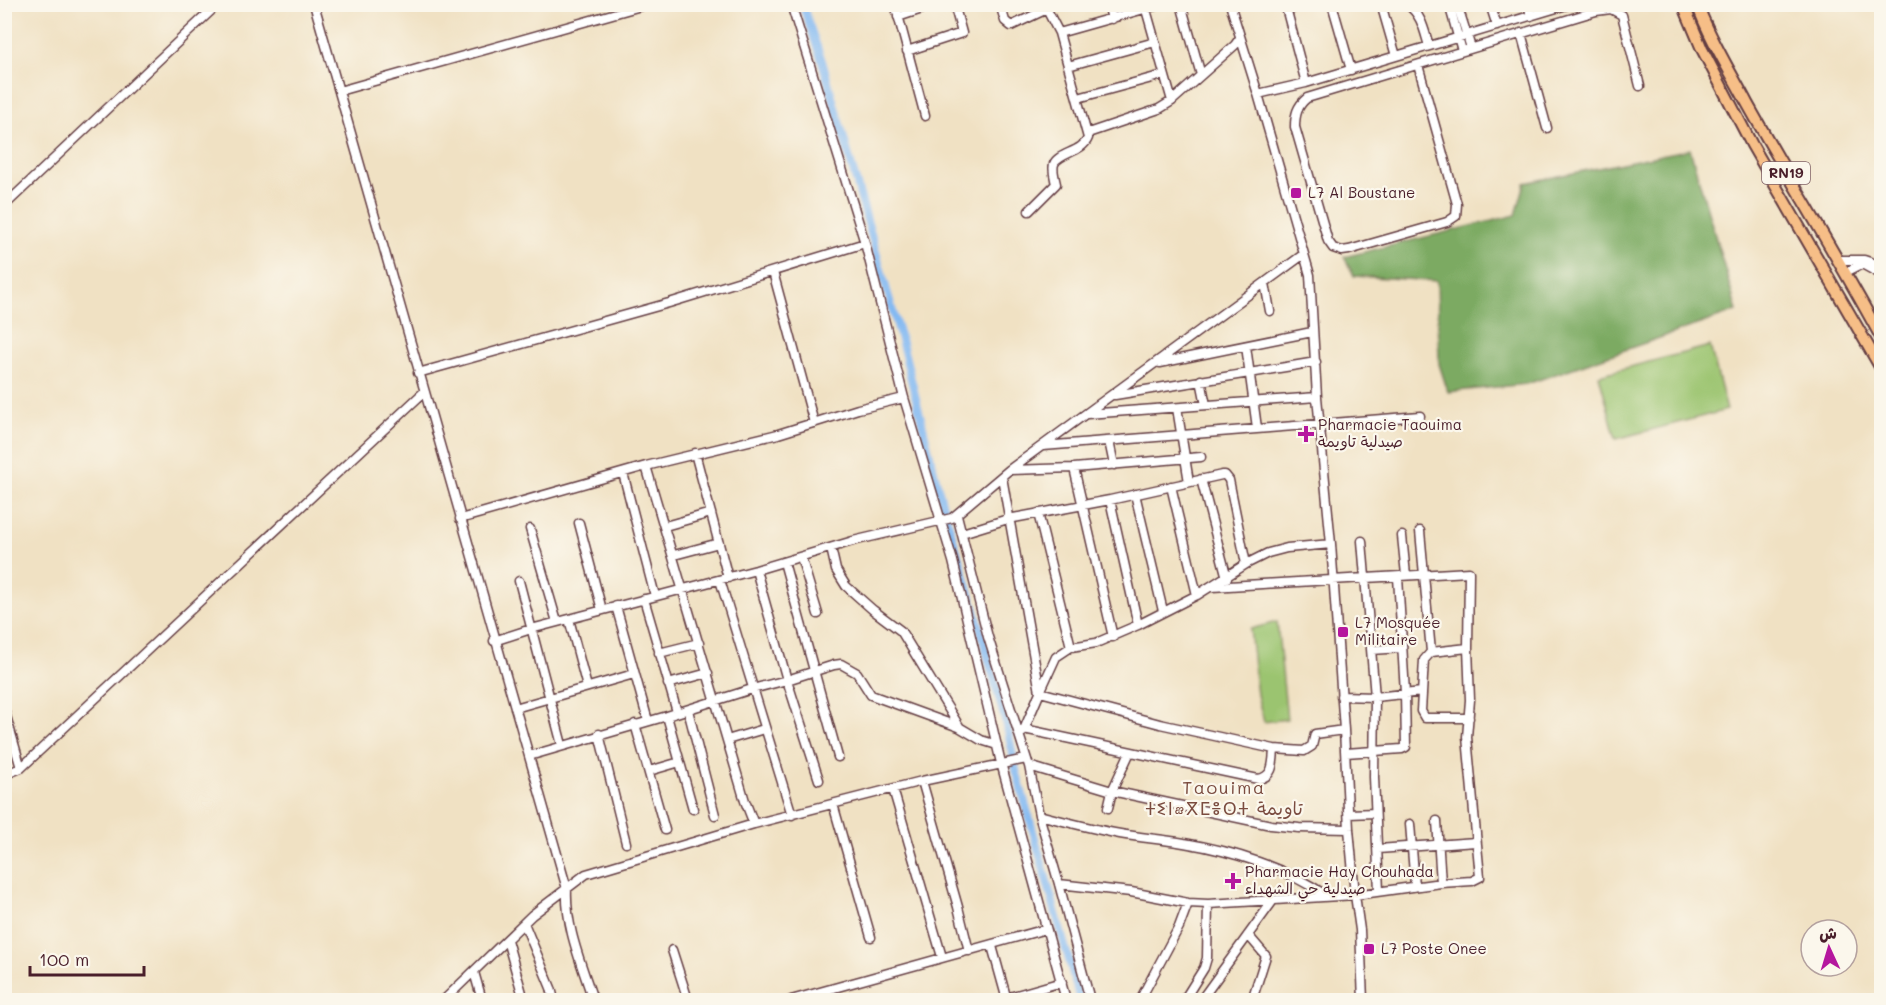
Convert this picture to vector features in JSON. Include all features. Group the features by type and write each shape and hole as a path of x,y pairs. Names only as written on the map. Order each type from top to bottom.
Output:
{"main road":[{"name":"RN19","path":"1683,4 1702,49 1752,145 1881,370"},
{"name":"RN19","path":"1697,4 1703,20 1779,161 1839,260 1881,339"}],"street":[{"path":"4,206 219,4"},
{"path":"314,4 423,393 567,890 566,905 570,925 593,1000"},
{"path":"339,91 648,4"},
{"path":"791,4 865,243 904,398 939,521 953,561 998,745 1005,763 1066,1000"},
{"path":"895,4 925,116"},
{"path":"898,17 937,4"},
{"path":"907,51 962,33 954,4"},
{"path":"1000,4 1005,21 1011,26 1045,7 1059,33 1088,133 1085,145 1054,163 1056,184 1029,211"},
{"path":"1108,4 1112,19"},
{"path":"1059,33 1162,4"},
{"path":"1181,4 1201,75"},
{"path":"1230,4 1310,274 1312,332 1346,753 1349,829 1360,930 1363,1000"},
{"path":"1306,83 1286,7 1310,4"},
{"path":"1332,4 1351,70"},
{"path":"1381,4 1396,56"},
{"path":"1407,4 1417,12 1429,46"},
{"path":"1449,4 1463,36"},
{"path":"1457,4 1467,49"},
{"path":"1490,4 1497,26"},
{"path":"1528,4 1531,16"},
{"path":"1258,94 1306,83 1570,4"},
{"path":"1145,7 1172,101"},
{"path":"1418,65 1457,204 1456,216 1447,222 1349,250 1342,251 1333,248 1328,241 1295,127 1297,110 1307,98 1602,9 1616,10 1622,15 1640,86"},
{"path":"1521,33 1547,128"},
{"path":"1088,133 1148,114 1172,101 1240,38"},
{"path":"1068,66 1155,42"},
{"path":"1078,98 1163,75"},
{"path":"418,373 669,303 865,243"},
{"path":"494,641 831,548 954,517 1009,470 1157,364 1304,254"},
{"path":"1839,260 1864,261 1881,266"},
{"path":"1846,273 1862,264 1881,274"},
{"path":"773,272 814,423"},
{"path":"1264,283 1270,311"},
{"path":"1157,364 1312,332"},
{"path":"1246,346 1257,428"},
{"path":"1112,396 1251,371 1316,362"},
{"path":"1201,380 1206,405"},
{"path":"4,775 21,768 423,393"},
{"path":"1087,414 1317,397"},
{"path":"460,519 646,466 778,434 904,398"},
{"path":"1177,408 1189,482"},
{"path":"1041,446 1420,416"},
{"path":"1109,441 1114,465"},
{"path":"695,453 752,689 792,815"},
{"path":"1009,470 1074,468 1201,457"},
{"path":"646,466 745,801 754,824"},
{"path":"1074,468 1113,637"},
{"path":"623,473 655,596"},
{"path":"962,533 1008,519 1110,500 1222,475 1227,477 1246,564"},
{"path":"1002,477 1040,692"},
{"path":"1201,479 1227,578"},
{"path":"1171,486 1197,595"},
{"path":"1135,494 1163,611"},
{"path":"1110,500 1138,625"},
{"path":"665,526 711,513"},
{"path":"1038,513 1071,647"},
{"path":"954,517 962,533 988,637 1022,734 1025,762 1090,1000"},
{"path":"579,523 602,610"},
{"path":"530,529 557,622"},
{"path":"1420,531 1431,652"},
{"path":"1346,753 1406,747 1402,648 1402,536"},
{"path":"1362,541 1375,697 1375,813 1379,891"},
{"path":"674,555 718,543"},
{"path":"1022,734 1056,657 1071,647 1096,643 1113,637 1212,587 1246,564 1268,553 1287,548 1330,544"},
{"path":"831,548 836,570 846,586 902,631 959,727"},
{"path":"801,557 818,614"},
{"path":"784,562 838,757"},
{"path":"756,570 787,681 819,780"},
{"path":"1059,884 1208,904 1272,902 1355,895 1441,882 1472,881 1480,877 1467,737 1470,700 1469,573 1212,587"},
{"path":"519,581 562,745"},
{"path":"644,599 677,712"},
{"path":"616,606 648,721"},
{"path":"569,619 587,687"},
{"path":"659,653 699,643"},
{"path":"1372,650 1402,648"},
{"path":"1468,648 1431,652 1424,660 1421,711 1425,718 1469,718"},
{"path":"529,756 752,689 787,681 814,670 841,664 857,673 871,695 959,727 981,740 998,745"},
{"path":"668,684 708,673"},
{"path":"515,708 634,674"},
{"path":"1040,692 1160,724 1274,748 1304,751 1312,746 1315,734 1344,730"},
{"path":"1341,696 1375,697 1422,692"},
{"path":"4,709 21,768"},
{"path":"688,710 715,814"},
{"path":"667,716 693,809"},
{"path":"635,724 665,830"},
{"path":"727,740 764,729"},
{"path":"599,734 626,843"},
{"path":"1022,734 1130,752 1257,779 1270,774 1274,748"},
{"path":"1108,808 1112,791 1130,752"},
{"path":"649,771 680,762"},
{"path":"444,1000 524,922 586,874 754,824 1005,763 1025,762 1112,791 1272,825 1349,829"},
{"path":"922,782 969,951"},
{"path":"893,789 942,957"},
{"path":"833,804 871,937"},
{"path":"1349,814 1375,813"},
{"path":"1039,815 1118,834 1187,843 1230,854 1295,877 1327,896"},
{"path":"1437,821 1441,882"},
{"path":"1410,824 1415,886"},
{"path":"1378,849 1476,842"},
{"path":"1201,1000 1272,902"},
{"path":"1140,1000 1174,937 1188,903"},
{"path":"1184,1000 1204,968 1208,904"},
{"path":"524,922 554,1000"},
{"path":"791,1000 942,957 992,946 1046,929"},
{"path":"1248,935 1266,956 1252,1000"},
{"path":"507,940 524,1000"},
{"path":"992,946 1006,999 1062,982"},
{"path":"672,950 688,1000"},
{"path":"474,972 482,1000"}],"green space":[{"path":"1690,149 1737,311 1527,384 1448,392 1439,364 1437,281 1354,276 1344,257 1516,215 1525,183"},
{"path":"1710,346 1727,410 1616,439 1599,375"},
{"path":"1277,622 1287,719 1264,722 1257,695 1250,629"}],"waterway":[{"path":"802,4 822,61 903,347 942,503 975,610 1008,731 1016,770 1080,1000"}],"place":[{"name":"L7 Al Boustane","path":"1296,193"},
{"name":"Pharmacie Taouima صيدلية تاويمة","path":"1306,434"},
{"name":"L7 Mosquée Militaire","path":"1343,632"},
{"name":"Pharmacie Hay Chouhada صيدلية حي الشهداء","path":"1233,881"},
{"name":"L7 Poste Onee","path":"1369,949"}],"district":[{"name":"Taouima ⵜⵉⵏ•ⴳⵎⴻⵔⵜ تاويمة","path":"1224,798"}]}
